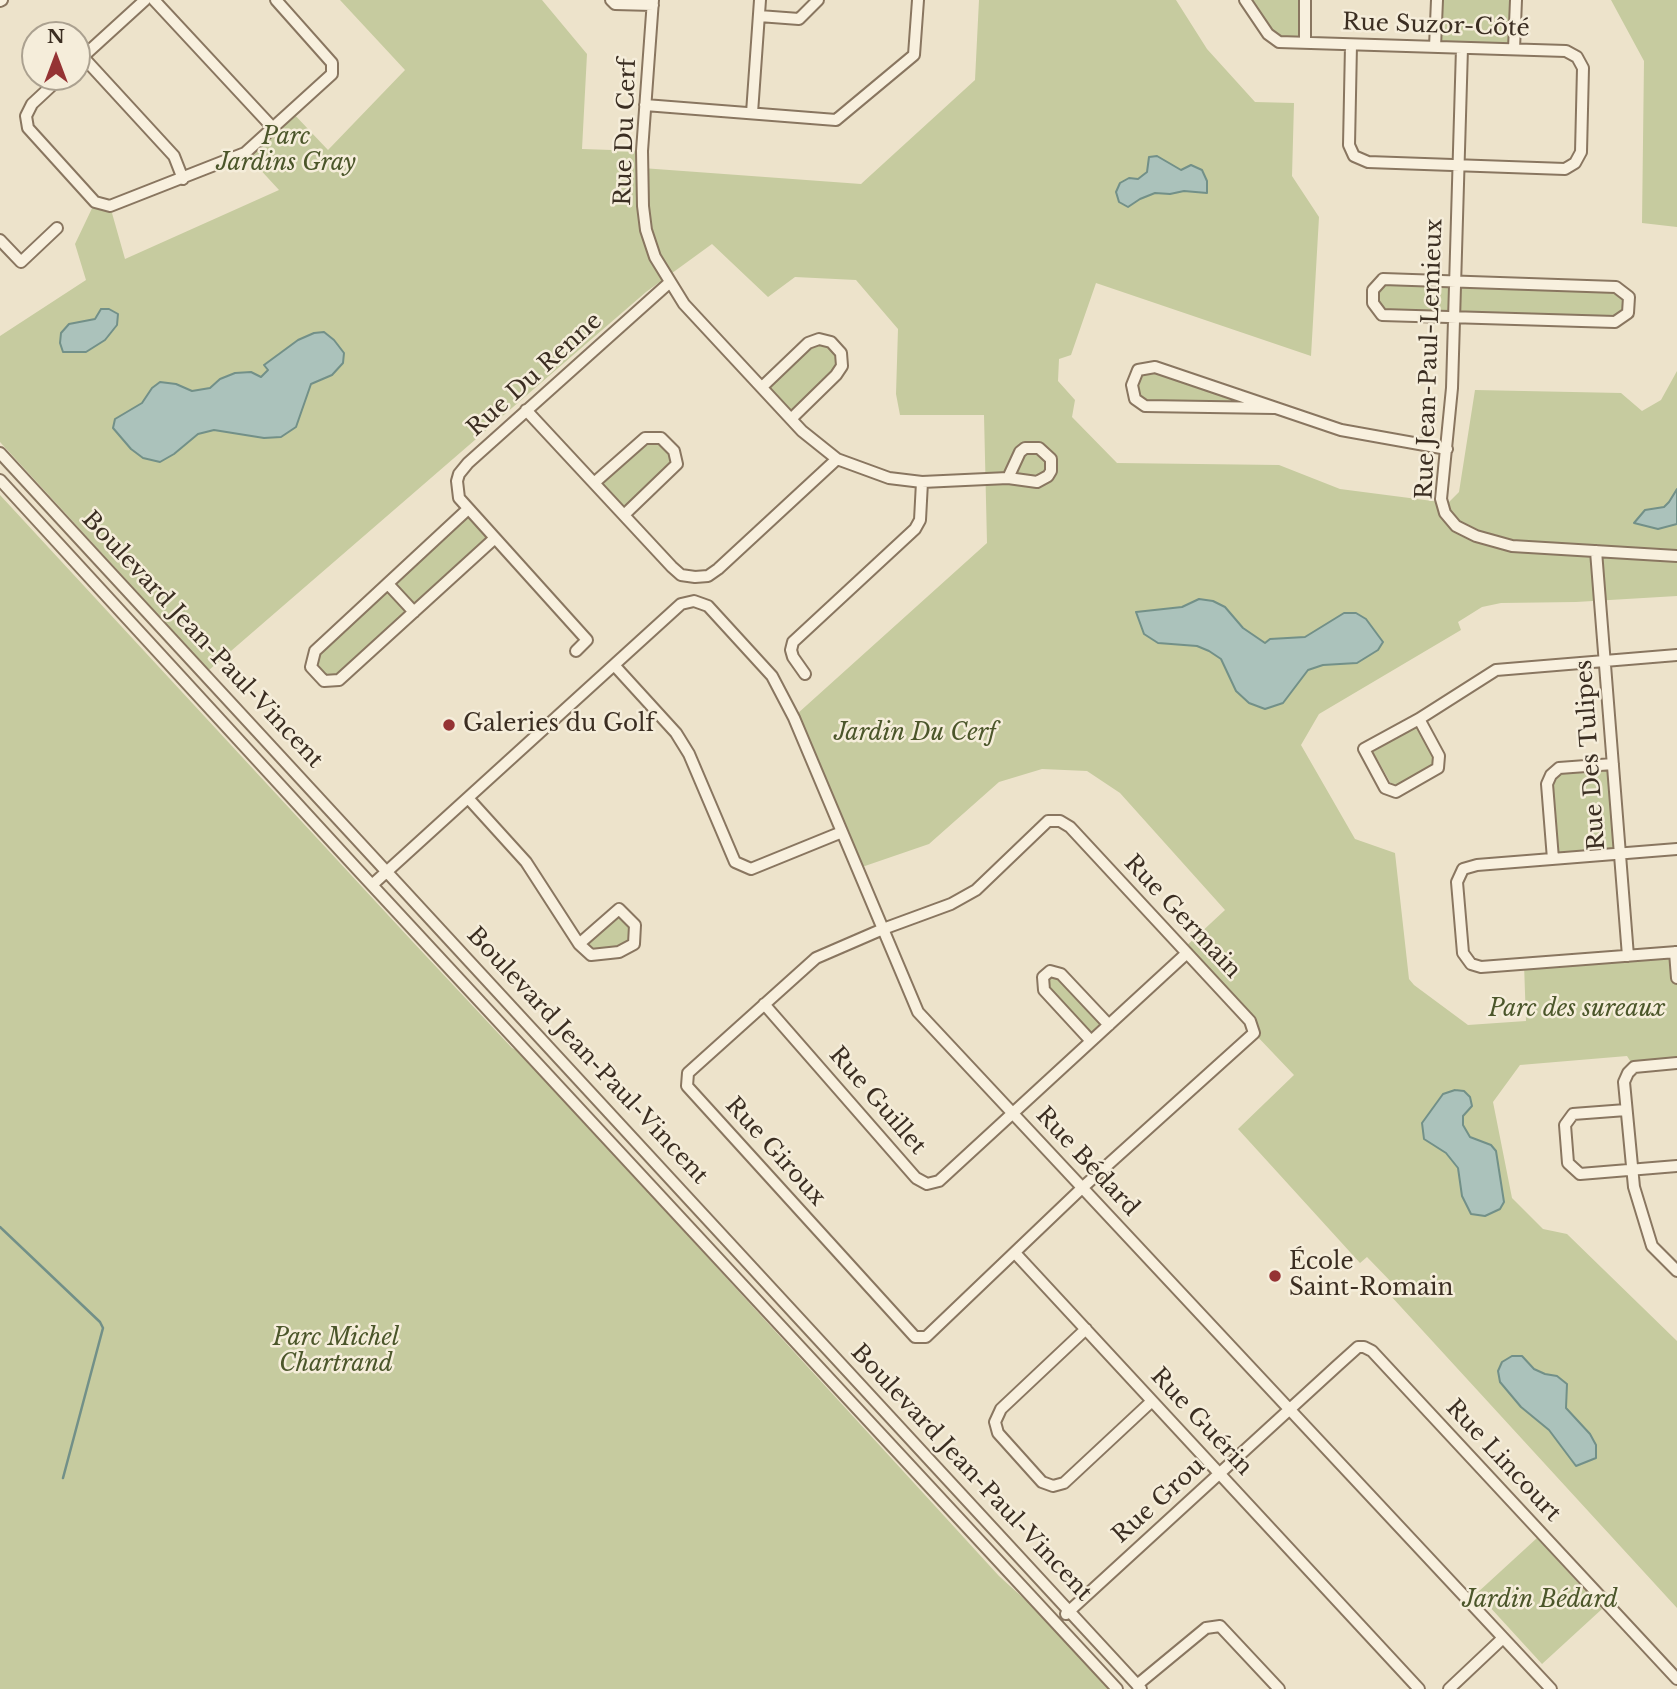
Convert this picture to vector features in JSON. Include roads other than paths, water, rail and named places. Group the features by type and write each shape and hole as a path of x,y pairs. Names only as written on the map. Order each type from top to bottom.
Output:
{"street":[{"path":"91,50 145,0"},
{"path":"155,0 273,128"},
{"path":"46,91 32,104 26,116 28,128 95,202 110,206 183,179 245,153 331,74 331,62 276,0"},
{"name":"Rue Du Cerf","path":"611,0 615,4 653,2 642,151 644,218 655,257 684,304 802,431 837,459 889,478 922,482 1008,478"},
{"path":"752,113 760,0"},
{"path":"759,16 799,19 818,0"},
{"path":"645,105 836,120 914,55 918,0"},
{"name":"Rue Suzor-Côté","path":"1245,0 1268,34 1279,42 1566,51 1577,57 1583,68 1581,152 1575,163 1565,169 1458,165"},
{"path":"1305,0 1305,43"},
{"path":"1435,47 1437,0"},
{"path":"1514,49 1516,0"},
{"path":"1351,44 1349,145 1354,156 1368,162 1458,165"},
{"name":"Rue Jean-Paul-Lemieux","path":"1462,48 1454,317 1447,449 1441,499 1445,513 1456,526 1476,536 1512,546 1677,556"},
{"path":"91,71 174,156 183,179"},
{"path":"0,240 20,262 57,228"},
{"path":"1383,279 1616,287 1629,297 1629,313 1615,322 1454,317 1382,314 1373,303 1373,290 1383,279"},
{"name":"Rue Du Renne","path":"576,651 587,640 459,498 457,481 468,463 669,283"},
{"path":"762,387 808,344 819,339 831,342 841,353 842,366 836,375 791,419"},
{"path":"1274,408 1145,406 1135,398 1132,385 1138,370 1155,367 1341,430 1447,449"},
{"path":"527,410 681,575 708,576 718,569 837,459"},
{"path":"594,483 645,438 661,438 674,451 677,464 624,516"},
{"name":"Boulevard Jean-Paul-Vincent","path":"0,453 1139,1687"},
{"name":"Boulevard Jean-Paul-Vincent","path":"0,480 1117,1689"},
{"path":"805,674 790,650 793,642 915,529 920,520 922,482"},
{"path":"468,509 315,651 311,667 324,681 340,680 495,537"},
{"name":"Rue Des Tulipes","path":"1596,551 1628,956"},
{"path":"388,584 414,612"},
{"name":"Rue Bédard","path":"614,665 681,604 694,601 708,606 772,676 794,718 918,1012 1551,1689"},
{"path":"1419,719 1439,756 1438,768 1396,792 1385,788 1364,749 1419,719 1496,670 1677,655"},
{"path":"372,885 614,665 676,733 689,754 735,862 751,869 842,832"},
{"path":"1553,859 1547,783 1551,775 1559,768 1613,764"},
{"path":"468,798 526,862 579,944 590,955 619,952 634,944 635,925 619,909 579,944"},
{"name":"Rue Germain","path":"883,929 951,904 976,890 1048,821 1060,821 1070,827 1250,1021 1254,1033 1082,1188"},
{"path":"1677,849 1477,865 1464,869 1457,883 1463,953 1471,964 1481,968 1676,952 1677,978"},
{"name":"Rue Giroux","path":"883,929 816,958 688,1073 687,1086 915,1337 926,1337 1015,1252"},
{"name":"Rue Guillet","path":"764,1004 916,1178 927,1184 939,1181 1187,953"},
{"path":"1091,1041 1044,990 1043,977 1050,971 1061,974 1109,1025"},
{"path":"1677,1063 1634,1068 1624,1082 1631,1170 1652,1246 1677,1270"},
{"path":"1626,1110 1573,1114 1565,1125 1568,1163 1580,1174 1677,1166"},
{"path":"1015,1252 1082,1188"},
{"name":"Rue Guérin","path":"1015,1252 1419,1689"},
{"path":"1086,1329 1001,1409 995,1422 998,1433 1042,1482 1053,1486 1063,1483 1153,1401"},
{"name":"Rue Lincourt","path":"1290,1410 1358,1348 1364,1347 1372,1351 1677,1679"},
{"name":"Rue Grou","path":"1056,1623 1290,1410"},
{"path":"1139,1687 1206,1628 1220,1626 1279,1689"},
{"path":"1449,1689 1503,1638"}],"water":[{"path":"1157,156 1181,170 1191,165 1202,170 1207,181 1207,193 1155,193 1128,207 1119,202 1116,192 1120,183 1129,178 1138,179 1147,172 1149,157"},
{"path":"101,309 109,309 118,314 117,325 105,340 86,352 63,352 61,333 69,324 95,319"},
{"path":"324,332 344,353 343,363 332,375 311,384 296,427 281,437 264,438 214,430 198,434 160,462 143,458 131,449 113,428 115,419 142,403 152,388 160,382 176,384 192,391 210,388 220,379 235,373 251,372 261,377 268,370 264,365 298,340"},
{"path":"1677,489 1677,524 1658,529 1634,523 1645,510 1664,507"},
{"path":"1199,599 1213,601 1225,607 1243,628 1265,643 1270,639 1305,637 1344,613 1356,613 1366,619 1383,642 1378,650 1357,663 1323,665 1308,670 1283,703 1265,709 1249,703 1236,691 1221,659 1209,651 1197,646 1158,643 1144,634 1136,612 1182,607"},
{"path":"1455,1090 1464,1091 1470,1097 1472,1106 1463,1116 1463,1125 1470,1137 1491,1145 1496,1151 1504,1202 1500,1209 1485,1216 1471,1214 1462,1196 1458,1168 1446,1153 1424,1139 1422,1123 1443,1094"},
{"path":"1512,1356 1522,1356 1534,1369 1557,1376 1567,1384 1566,1408 1590,1434 1596,1445 1596,1458 1576,1466 1549,1430 1521,1407 1500,1382 1498,1371 1502,1362"}],"waterway":[{"path":"0,1227 100,1322 103,1328 63,1478"}],"place":[{"name":"Galeries du Golf","path":"449,725"},
{"name":"École Saint-Romain","path":"1275,1276"}],"park label":[{"name":"Parc Jardins Gray","path":"286,151"},
{"name":"Jardin Du Cerf","path":"915,734"},
{"name":"Parc des sureaux","path":"1577,1010"},
{"name":"Parc Michel Chartrand","path":"336,1352"},
{"name":"Jardin Bédard","path":"1540,1601"}]}
